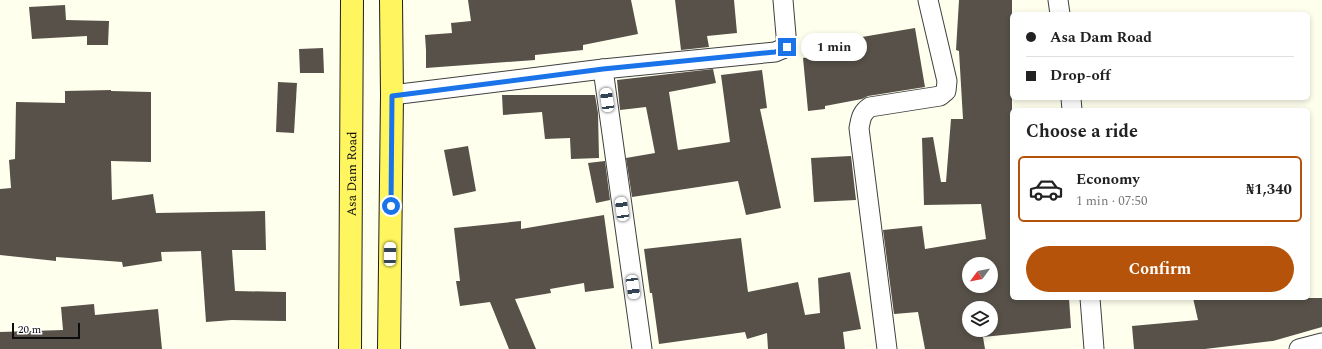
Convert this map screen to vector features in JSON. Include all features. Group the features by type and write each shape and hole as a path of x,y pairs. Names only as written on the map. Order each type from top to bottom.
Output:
{"main road":[{"name":"Asa Dam Road","path":"350,349 352,0"},
{"path":"389,349 392,96 391,0"}],"street":[{"path":"392,96 603,69 775,52 787,47 783,0"},
{"path":"887,349 859,128 861,116 864,111 870,107 940,96 946,91 947,81 928,0"},
{"path":"1058,0 1060,12"},
{"path":"603,69 642,349"},
{"path":"1090,300 1094,349"},
{"path":"1299,349 1322,343"}],"building":[{"path":"468,0 631,0 638,34 583,45 583,50 535,55 535,60 426,68 425,35 452,33 451,23 471,21"},
{"path":"675,0 734,0 737,33 707,36 709,47 681,50"},
{"path":"959,0 1012,0 1012,12 1010,12 1010,100 1012,100 1012,108 1010,108 1010,300 1069,300 1071,328 998,335 998,301 962,301 962,337 983,337 985,349 925,349 918,312 894,314 883,230 922,226 925,249 986,239 981,204 924,205 922,138 933,137 941,182 946,182 951,119 963,119 959,51 956,50"},
{"path":"65,5 66,20 109,21 108,45 87,45 87,36 32,39 29,7"},
{"path":"915,28 925,87 868,96 862,99 825,106 825,109 808,111 803,58 865,52 862,37"},
{"path":"323,48 324,73 300,73 299,49"},
{"path":"713,69 716,83 669,92 678,150 730,142 721,75 762,70 767,108 760,109 781,208 746,215 738,181 632,197 626,158 655,153 646,107 620,110 617,80"},
{"path":"278,82 297,83 294,133 276,132"},
{"path":"111,90 151,92 151,162 111,161 112,200 153,194 156,213 265,211 266,250 232,250 235,291 286,292 286,321 232,320 206,322 201,251 161,252 162,261 123,267 122,262 56,257 56,261 0,255 0,189 11,188 9,160 15,159 16,102 65,103 65,91"},
{"path":"502,95 595,95 598,113 599,158 571,159 570,138 545,139 542,112 503,115"},
{"path":"468,146 476,191 453,196 444,150"},
{"path":"851,156 856,200 814,202 811,158"},
{"path":"605,161 610,200 596,203 588,163"},
{"path":"604,215 614,288 585,292 584,283 550,289 551,293 515,299 536,349 509,349 490,302 460,306 456,281 460,281 454,228 521,221 521,229"},
{"path":"741,238 748,292 798,282 805,315 820,313 818,278 850,272 861,329 843,332 845,349 768,349 767,333 747,339 745,332 659,344 644,249"},
{"path":"1310,298 1322,298 1322,327 1273,341 1205,349 1134,349 1132,326 1198,320 1193,300 1310,300"},
{"path":"94,304 95,315 158,309 162,349 0,349 0,332 63,330 61,307"}],"route":[{"path":"391,206 392,96 603,69 775,52 787,47"}]}
